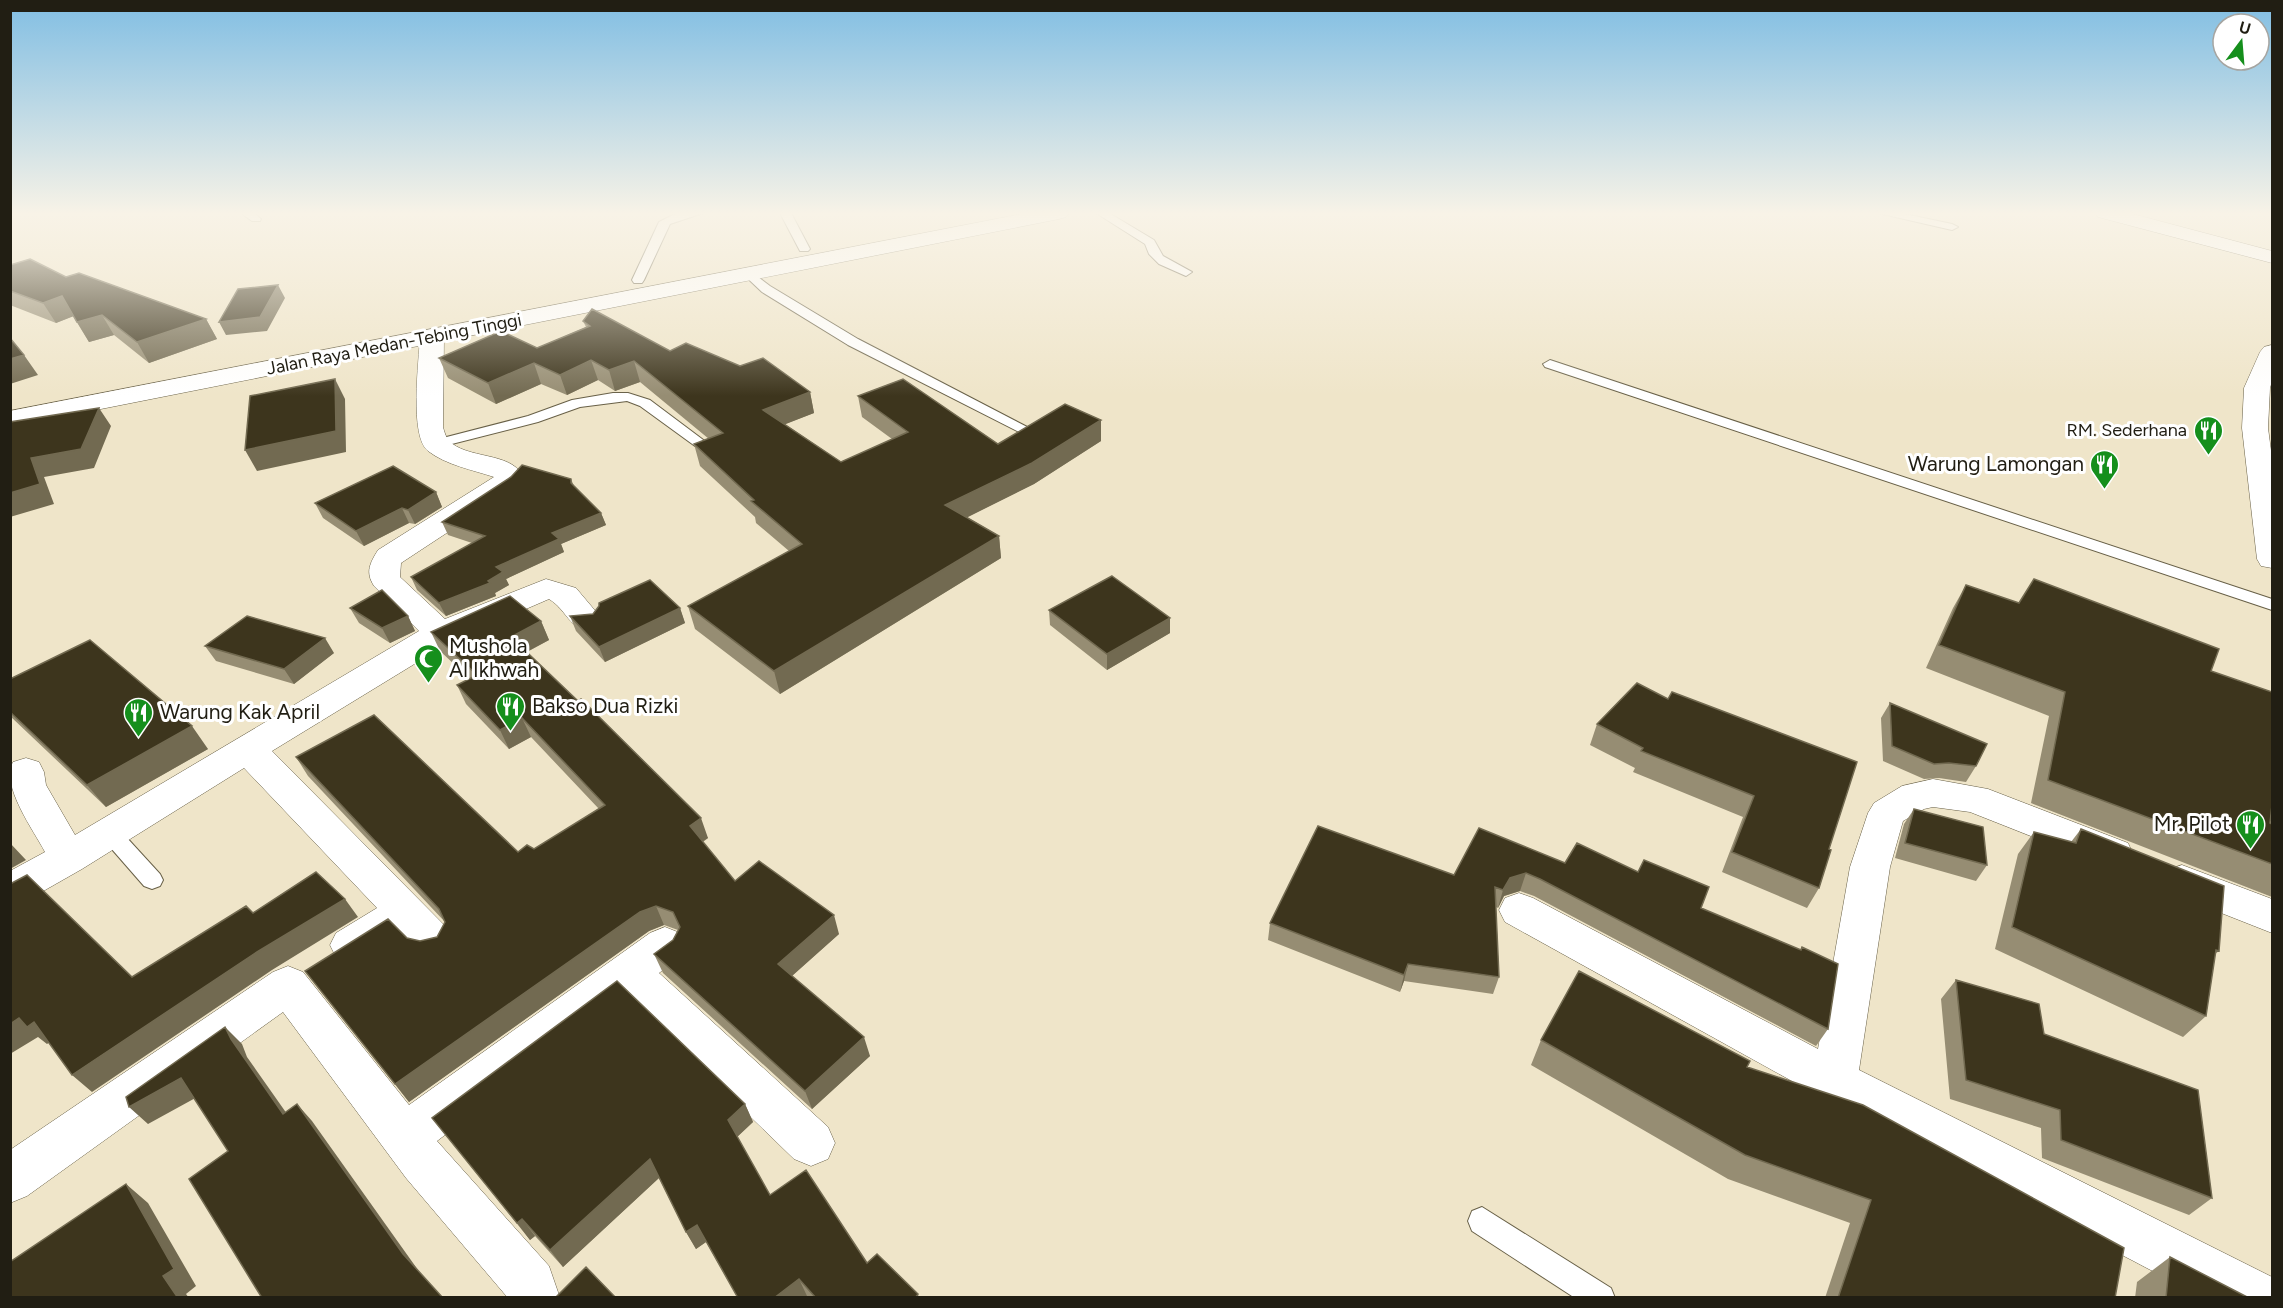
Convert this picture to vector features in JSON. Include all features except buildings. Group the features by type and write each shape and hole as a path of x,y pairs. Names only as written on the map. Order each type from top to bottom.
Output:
{"main road":[{"name":"Jalan Raya Medan-Tebing Tinggi","path":"10,406 670,274"},
{"name":"Jalan Raya Medan-Tebing Tinggi","path":"10,419 749,274"},
{"path":"432,336 430,427 436,444 452,453 507,472 509,476 505,482 389,557 384,566 385,579 405,601 441,633"},
{"path":"2272,352 2257,388 2264,430 2272,557"},
{"path":"10,891 441,633 546,589 567,595 587,620"},
{"path":"248,749 434,942"},
{"path":"26,772 28,786 68,858"},
{"path":"1835,1081 1870,867 1887,813 1915,796 1933,793 1975,799 2272,916"},
{"path":"1519,910 1835,1081 2259,1298"},
{"path":"10,1179 288,985 405,911"},
{"path":"404,1137 665,945"},
{"path":"629,972 791,1124"},
{"path":"288,985 404,1137 531,1284 534,1298"}],"lane":[{"path":"638,280 641,274"},
{"path":"749,274 766,288 853,342 1026,430"},
{"path":"1550,364 2272,605"},
{"path":"436,444 533,419 577,403 628,397 645,403 711,451"},
{"path":"110,833 152,880"},
{"path":"1482,1221 1601,1298"}],"place":[{"name":"RM. Sederhana","path":"2208,456"},
{"name":"Warung Lamongan","path":"2105,490"},
{"name":"Mushola Al Ikhwah","path":"428,684"},
{"name":"Bakso Dua Rizki","path":"511,732"},
{"name":"Warung Kak April","path":"139,738"},
{"name":"Mr. Pilot","path":"2251,850"}]}
